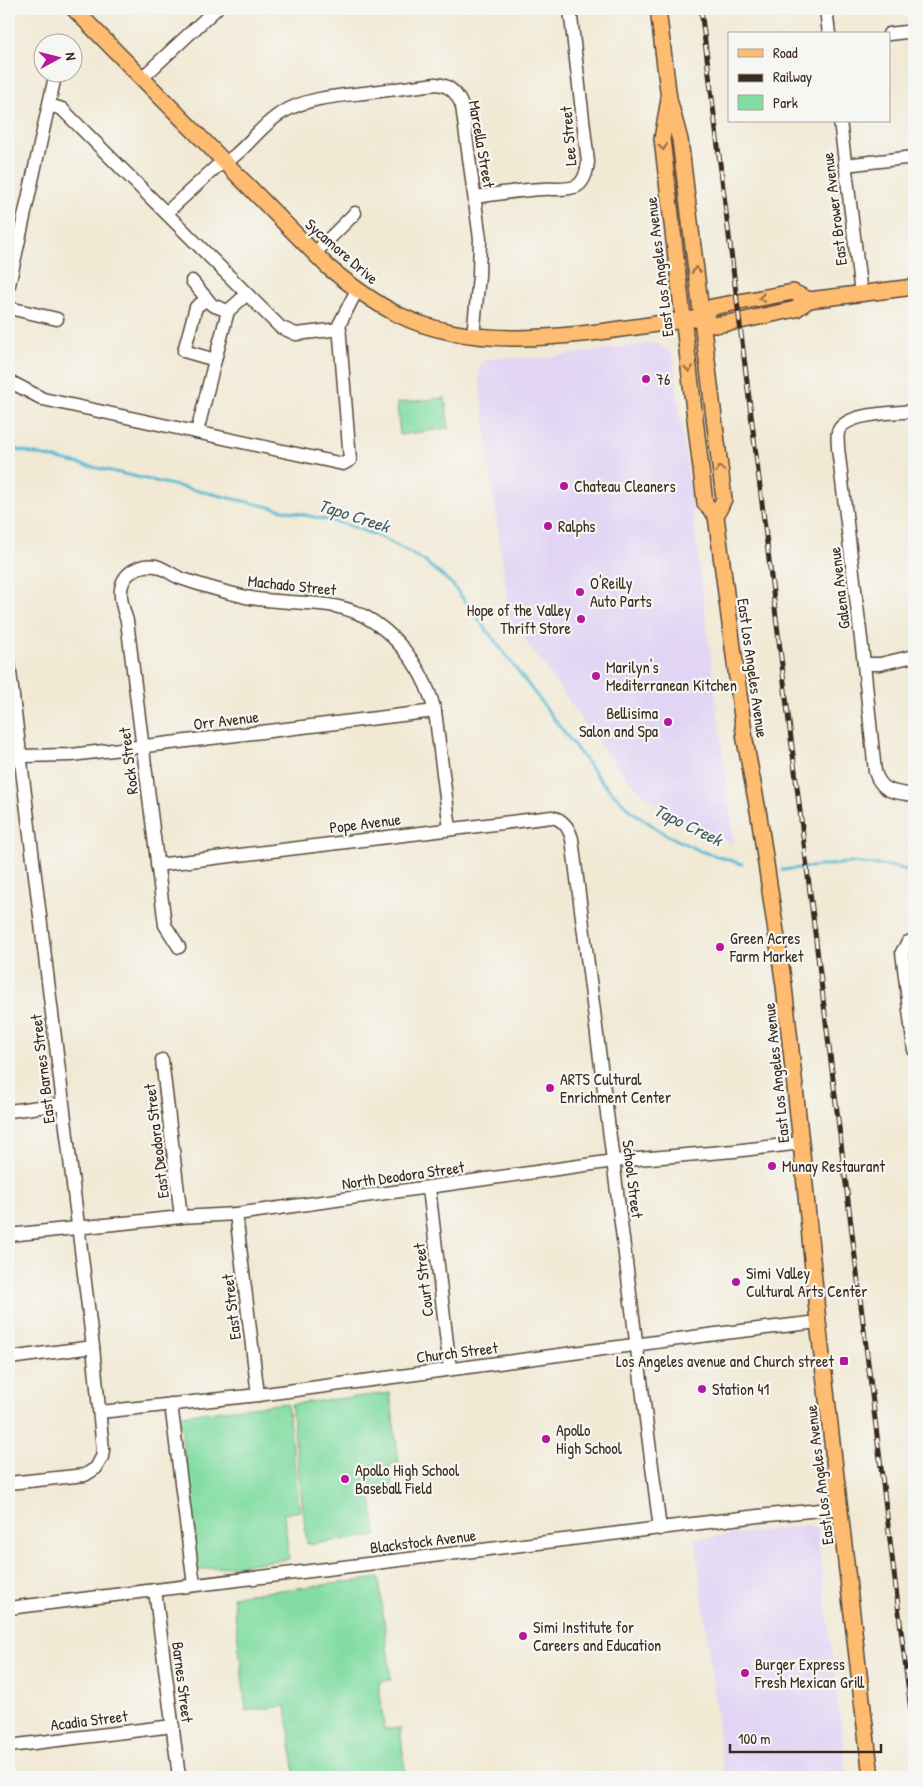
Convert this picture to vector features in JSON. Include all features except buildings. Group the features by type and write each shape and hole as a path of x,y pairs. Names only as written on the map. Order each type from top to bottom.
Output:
{"main road":[{"name":"Sycamore Drive","path":"74,9 314,254 357,290 398,315 430,327 474,336 504,339 536,338 702,318 714,325 796,309 808,300 914,287"},
{"name":"East Los Angeles Avenue","path":"658,9 669,99 680,140 724,499 716,516 745,740 759,816 775,923 801,1142 818,1322 871,1777"},
{"name":"East Los Angeles Avenue","path":"669,99 662,139 705,503 716,516"}],"street":[{"path":"142,78 216,9"},
{"name":"Lee Street","path":"475,197 542,189 566,189 577,186 583,180 587,172 588,162 570,9"},
{"path":"826,9 829,32"},
{"path":"890,34 914,31"},
{"path":"9,285 54,82"},
{"name":"Marcella Street","path":"166,213 216,167 225,163 268,122 283,112 301,104 326,97 441,85 449,88 455,92 462,106 475,197 480,249 474,336"},
{"path":"49,105 62,109 280,327 296,334 340,329"},
{"name":"East Brower Avenue","path":"840,122 861,294"},
{"path":"846,165 914,157"},
{"path":"314,254 355,213"},
{"path":"192,281 212,305 228,311"},
{"path":"9,381 43,399 343,464 350,460 339,325 357,290"},
{"path":"197,432 228,311 247,294"},
{"path":"207,299 196,307 184,351 215,360"},
{"path":"9,308 57,319"},
{"name":"Galena Avenue","path":"914,411 854,418 844,424 838,433 838,448 875,772 878,782 886,789 914,795"},
{"name":"Machado Street","path":"131,572 146,566 158,567 177,577 243,597 325,603 343,607 361,614 386,631 409,656 425,681 435,710 450,829"},
{"name":"Rock Street","path":"131,572 121,586 120,596 127,621 165,925 179,947"},
{"path":"864,664 880,664 914,656"},
{"name":"East Barnes Street","path":"9,664 93,1347 103,1450 102,1457 96,1468 86,1475 9,1484"},
{"name":"Orr Avenue","path":"20,756 71,755 435,710"},
{"name":"Pope Avenue","path":"157,865 552,817 564,822 570,833"},
{"name":"School Street","path":"570,833 614,1161 660,1529"},
{"path":"908,942 902,952 911,1001 914,1050"},
{"name":"East Deodora Street","path":"162,1060 181,1217"},
{"path":"9,1111 62,1104"},
{"name":"North Deodora Street","path":"9,1235 41,1230 78,1229 181,1217 236,1214 614,1161 713,1153 801,1142"},
{"name":"Court Street","path":"429,1188 450,1369"},
{"name":"East Street","path":"236,1214 258,1395"},
{"name":"Church Street","path":"100,1412 258,1395 818,1322"},
{"path":"9,1358 93,1347"},
{"path":"171,1404 194,1585"},
{"name":"Blackstock Avenue","path":"9,1608 758,1516 841,1508"},
{"name":"Barnes Street","path":"155,1590 179,1777"},
{"name":"Acadia Street","path":"9,1746 173,1726"}],"shaded area":[{"path":"657,343 673,355 734,844 670,815 638,789 605,752 509,617 479,378 480,366 486,360 496,358 542,358"},
{"path":"810,1525 817,1530 847,1777 724,1777 695,1539"}],"green space":[{"path":"445,398 449,428 400,435 397,403"},
{"name":"Apollo High School Baseball Field","path":"390,1393 399,1463 390,1464 393,1495 371,1497 376,1536 307,1544 291,1404"},
{"path":"287,1403 300,1511 284,1514 289,1559 197,1570 180,1415"},
{"path":"379,1578 391,1680 379,1682 384,1729 400,1728 406,1777 295,1777 286,1706 246,1711 233,1596"}],"waterway":[{"name":"Tapo Creek","path":"9,448 345,524 381,537 423,560 452,584 601,781 631,811 665,834 700,851 742,864"},
{"name":"Tapo Creek","path":"782,870 848,863 891,866 914,872"}],"railway":[{"path":"701,9 914,1735"}],"place":[{"name":"76","path":"646,379"},
{"name":"Chateau Cleaners","path":"564,486"},
{"name":"Ralphs","path":"548,526"},
{"name":"O'Reilly Auto Parts","path":"580,592"},
{"name":"Hope of the Valley Thrift Store","path":"581,619"},
{"name":"Marilyn's Mediterranean Kitchen","path":"596,676"},
{"name":"Bellisima Salon and Spa","path":"668,722"},
{"name":"Green Acres Farm Market","path":"720,947"},
{"name":"ARTS Cultural Enrichment Center","path":"550,1088"},
{"name":"Munay Restaurant","path":"772,1166"},
{"name":"Simi Valley Cultural Arts Center","path":"736,1282"},
{"name":"Los Angeles avenue and Church street","path":"844,1361"},
{"name":"Station 41","path":"702,1389"},
{"name":"Apollo High School","path":"546,1439"},
{"name":"Apollo High School Baseball Field","path":"345,1479"},
{"name":"Simi Institute for Careers and Education","path":"523,1636"},
{"name":"Burger Express Fresh Mexican Grill","path":"745,1673"}]}
